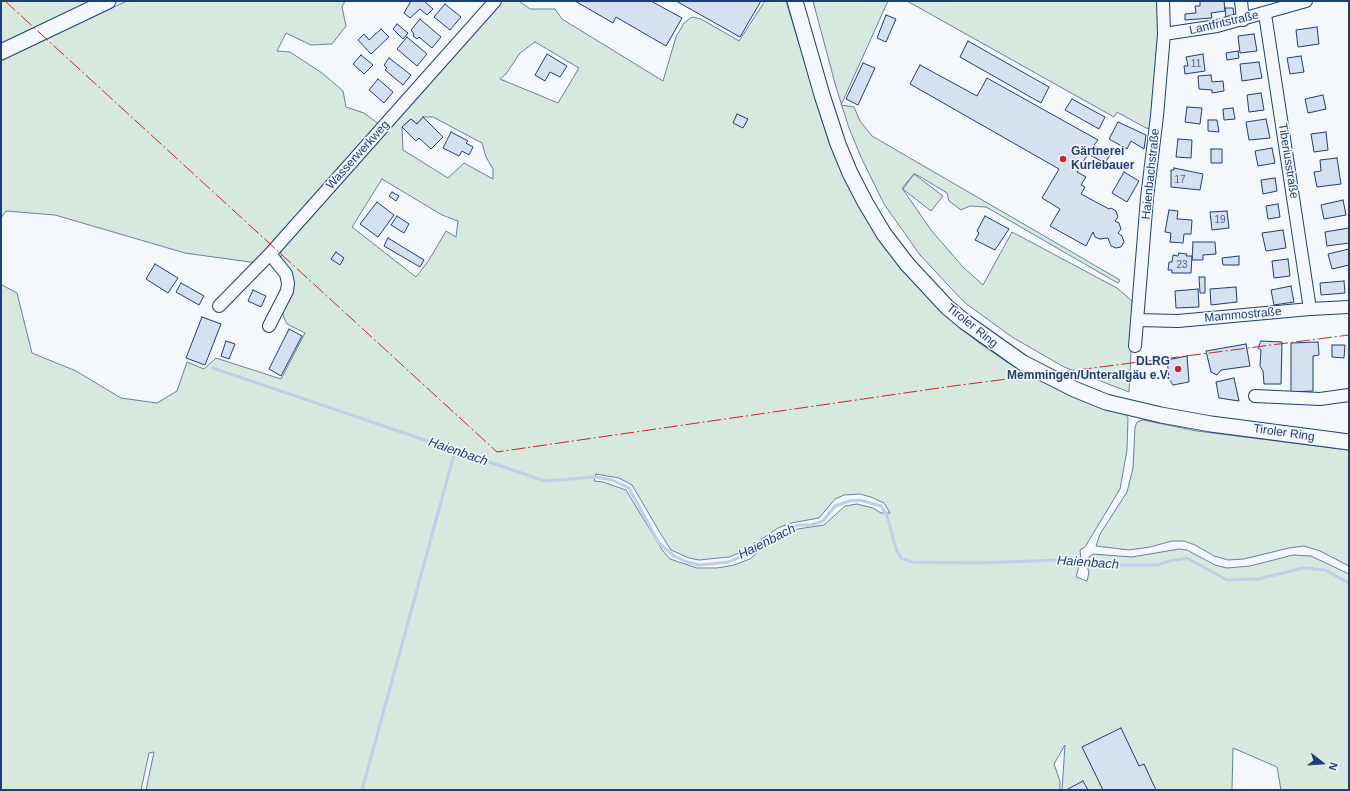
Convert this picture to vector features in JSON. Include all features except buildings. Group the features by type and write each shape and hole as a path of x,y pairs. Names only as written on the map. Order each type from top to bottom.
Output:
{"main road":[{"path":"7,49 108,1"},
{"name":"Tiroler Ring","path":"795,1 822,95 850,173 862,196 884,234 898,253 947,307 965,322 1023,363 1074,389 1106,402 1161,415 1211,424 1349,442"}],"street":[{"name":"Wasserwerkweg","path":"219,306 270,254 495,1"},
{"name":"Haienbachstraße","path":"1135,346 1147,198 1157,116 1164,34 1163,1"},
{"path":"1241,1 1242,20"},
{"name":"Lantfritstraße","path":"1164,34 1197,30 1242,20 1300,2"},
{"name":"Tiberiusstraße","path":"1265,14 1310,309"},
{"path":"269,326 287,291 288,283 286,274 270,254"},
{"name":"Mammostraße","path":"1137,320 1178,321 1349,307"},
{"path":"1255,396 1320,399 1349,395"}],"shaded area":[{"path":"1,1 94,1 1,44"},
{"path":"127,1 345,1 342,7 346,26 332,44 311,45 286,33 277,51 290,52 322,73 343,91 346,107 364,113 380,125 257,263 185,253 55,215 6,211 1,218 1,59"},
{"path":"501,1 519,1 530,9 555,9 562,19 663,81 676,37 684,23 692,17 701,19 739,41 765,1 786,1 829,142 861,210 902,270 947,317 978,342 1007,362 1072,396 1125,414 1128,418 1127,450 1120,489 1085,547 1080,550 1081,559 1076,577 1087,581 1089,572 1087,566 1089,557 1093,554 1132,557 1179,549 1187,550 1215,565 1227,568 1250,566 1293,555 1311,556 1349,574 1349,790 1281,790 1277,767 1233,748 1232,790 1062,790 1065,745 1054,764 1060,781 1060,790 146,790 154,752 149,753 141,790 1,790 1,282 2,285 17,293 32,353 76,371 121,398 157,403 177,391 187,362 204,369 216,358 281,379 305,333 287,324 282,311 281,249","holes":["535,42 579,68 558,103 500,79 506,74 520,53","423,117 433,117 482,143 486,157 493,169 493,179 464,163 448,178 403,150 402,127 411,119 417,124","382,179 442,215 458,221 456,237 446,231 429,260 416,277 352,227","596,474 619,478 632,485 671,550 689,558 699,560 729,557 746,550 778,528 791,523 819,518 835,499 844,495 860,494 871,497 884,503 890,513 881,513 873,508 857,504 845,506 824,525 798,529 779,536 765,545 750,559 734,565 717,568 697,568 670,559 663,551 626,490 603,482 594,481"]},
{"path":"813,1 888,1 841,104 836,87"},
{"path":"907,1 1159,1 1160,29 1151,129 1146,128 1117,112 1114,117"},
{"path":"842,105 854,107 860,121 872,136 1120,280 1118,283 986,207 970,206 961,210 949,201 947,193 919,176 914,174 902,188 931,230 963,267 983,285 1012,232 1117,288 1132,301 1133,314 1129,392 1064,367 1012,337 964,302 920,255 884,204 861,157 849,128"},
{"path":"914,174 943,196 931,211 903,189"},
{"path":"1143,420 1197,431 1349,450 1349,566 1320,551 1304,546 1289,548 1244,559 1228,560 1214,556 1195,545 1184,541 1172,541 1150,547 1129,550 1096,546 1100,534 1127,492 1133,468 1135,427 1137,422"}],"waterway":[{"name":"Haienbach","path":"213,368 545,481 595,477 612,480 629,488 659,543 674,556 687,562 699,565 729,562 740,557 761,542 776,534 799,525 811,525 823,521 835,506 849,501 860,500 881,506 887,515 896,549 901,558 912,562 974,563 1062,560"},
{"path":"362,790 455,451"},
{"name":"Haienbach","path":"1074,561 1120,565 1157,565 1187,558 1227,580 1258,579 1303,568 1325,570 1349,583"}],"power":[{"path":"5,1 497,452 953,386 1349,335"}],"place":[{"name":"Gärtnerei Kurlebauer","path":"1063,159"},
{"name":"DLRG Memmingen/Unterallgäu e.V.","path":"1178,369"}]}
